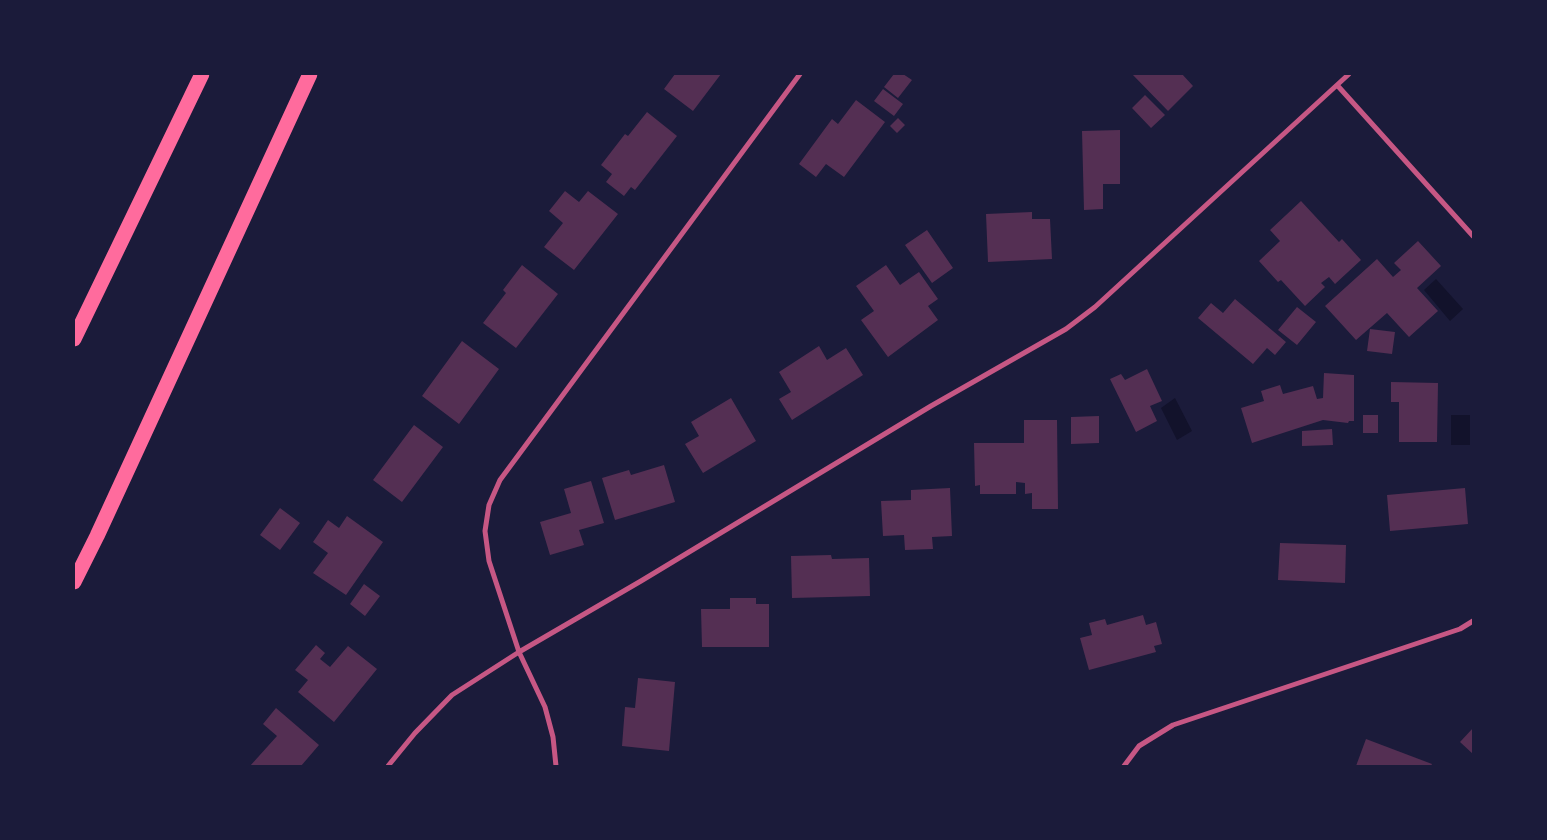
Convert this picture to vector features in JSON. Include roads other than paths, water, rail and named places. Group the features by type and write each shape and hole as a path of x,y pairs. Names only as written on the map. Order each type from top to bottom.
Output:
{"highway":[{"path":"74,339 202,74"},
{"path":"74,582 310,74"}],"street":[{"path":"556,766 553,737 546,706 519,652 489,561 485,531 489,505 500,480 800,74"},
{"path":"388,766 415,732 452,696 519,652 641,581 931,406 1066,329 1095,307 1349,74"},
{"path":"1337,85 1473,236"},
{"path":"1124,766 1139,746 1173,725 1460,629 1473,621"}]}
